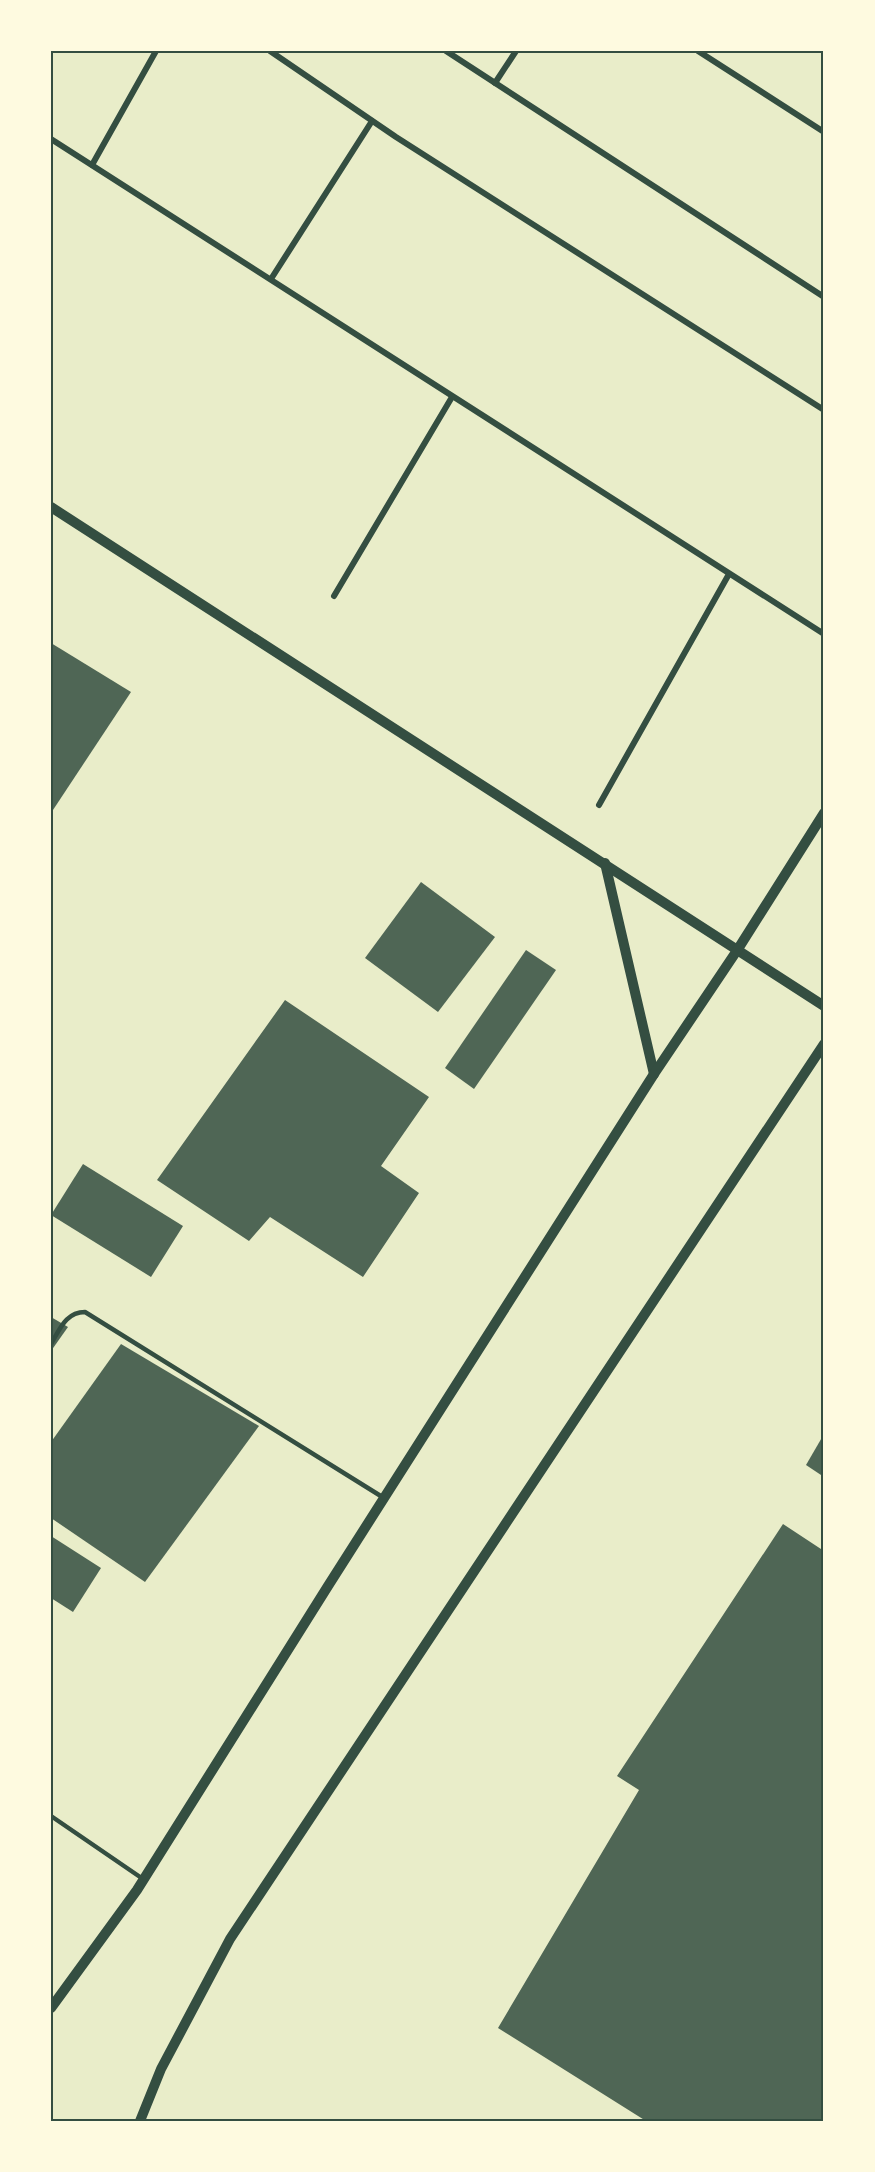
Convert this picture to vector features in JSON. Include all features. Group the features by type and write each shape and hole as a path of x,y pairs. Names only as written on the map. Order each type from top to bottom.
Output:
{"street":[{"path":"92,165 156,51"},
{"path":"270,51 372,121 824,410"},
{"path":"446,51 824,297"},
{"path":"495,83 516,51"},
{"path":"698,51 824,132"},
{"path":"271,279 372,121"},
{"path":"51,139 824,634"},
{"path":"334,596 452,396"},
{"path":"51,507 824,1006"},
{"path":"599,805 729,574"},
{"path":"51,2008 143,1880 654,1074 738,950 824,813"},
{"path":"605,864 654,1074"},
{"path":"141,2121 160,2069 230,1939 824,1044"}],"lane":[{"path":"51,1344 68,1317 76,1312 85,1312 384,1498"},
{"path":"51,1816 143,1880"}],"building":[{"path":"51,643 131,692 51,813"},
{"path":"421,882 495,937 438,1012 365,958"},
{"path":"526,950 556,970 474,1089 445,1068"},
{"path":"285,1000 429,1097 381,1166 419,1193 363,1277 270,1217 249,1241 157,1180"},
{"path":"83,1164 183,1226 151,1277 51,1215"},
{"path":"51,1317 68,1327 51,1351"},
{"path":"121,1344 259,1426 145,1582 51,1518 51,1442"},
{"path":"824,1434 824,1477 806,1465"},
{"path":"783,1524 824,1551 824,2121 646,2121 498,2028 639,1790 617,1776"},
{"path":"51,1536 101,1568 73,1612 51,1598"}]}
